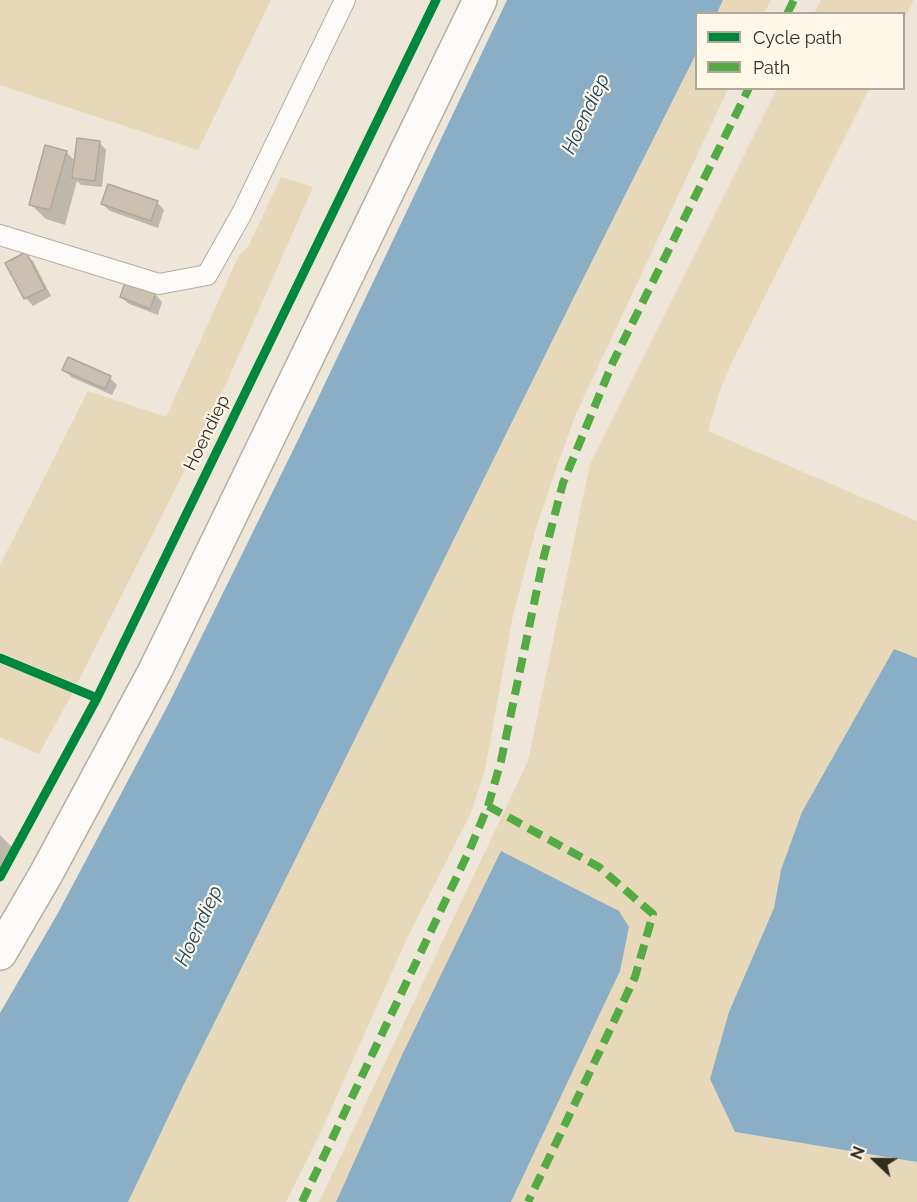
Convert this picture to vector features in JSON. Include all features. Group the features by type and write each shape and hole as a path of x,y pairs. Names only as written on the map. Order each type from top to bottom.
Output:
{"main road":[{"path":"0,952 46,874 155,671 476,1"}],"lane":[{"path":"0,235 159,284 207,275 242,213 345,0"}],"shaded area":[{"path":"0,0 271,0 198,150 0,85"},
{"path":"723,0 771,0 765,12 718,12"},
{"path":"821,0 914,0 905,18 905,12 815,12"},
{"path":"695,56 695,90 728,90 576,414 560,458 536,528 513,615 485,770 471,813 408,936 323,1127 286,1202 128,1202 184,1084"},
{"path":"777,90 868,90 731,364 719,393 708,431 917,521 917,658 894,650 781,870 774,908 755,954 735,1132 917,1162 917,1202 511,1202 620,971 629,927 402,1055 336,1202 319,1202 528,761 590,464"},
{"path":"281,177 313,187 211,418 77,684 0,652 0,565 88,391 166,417 239,255 248,247"},
{"path":"0,663 73,692 39,754 0,737"}],"water":[{"path":"507,0 723,0 717,12 695,12 695,56 184,1084 128,1202 0,1202 0,1013 58,913 169,703 300,436"},
{"path":"894,649 917,658 917,1162 735,1132 710,1079 729,1012 774,908 781,870 802,812"},
{"path":"501,851 619,911 629,927 620,971 511,1202 336,1202 402,1055"}],"building":[{"path":"77,138 100,141 95,181 72,178"},
{"path":"45,145 67,151 50,210 29,205"},
{"path":"108,184 158,201 151,221 101,204"},
{"path":"26,252 45,289 24,299 5,263"},
{"path":"125,282 156,293 150,309 120,297"},
{"path":"68,357 111,376 105,389 62,370"}],"marked path":[{"path":"788,12 794,0"},
{"path":"302,1202 470,849 488,806 501,761 544,556 563,483 613,362 748,90"},
{"path":"488,806 599,867 653,914 635,977 528,1202"}],"cycle path":[{"name":"Hoendiep","path":"0,877 97,698 436,0"},
{"path":"0,658 97,698"}]}
